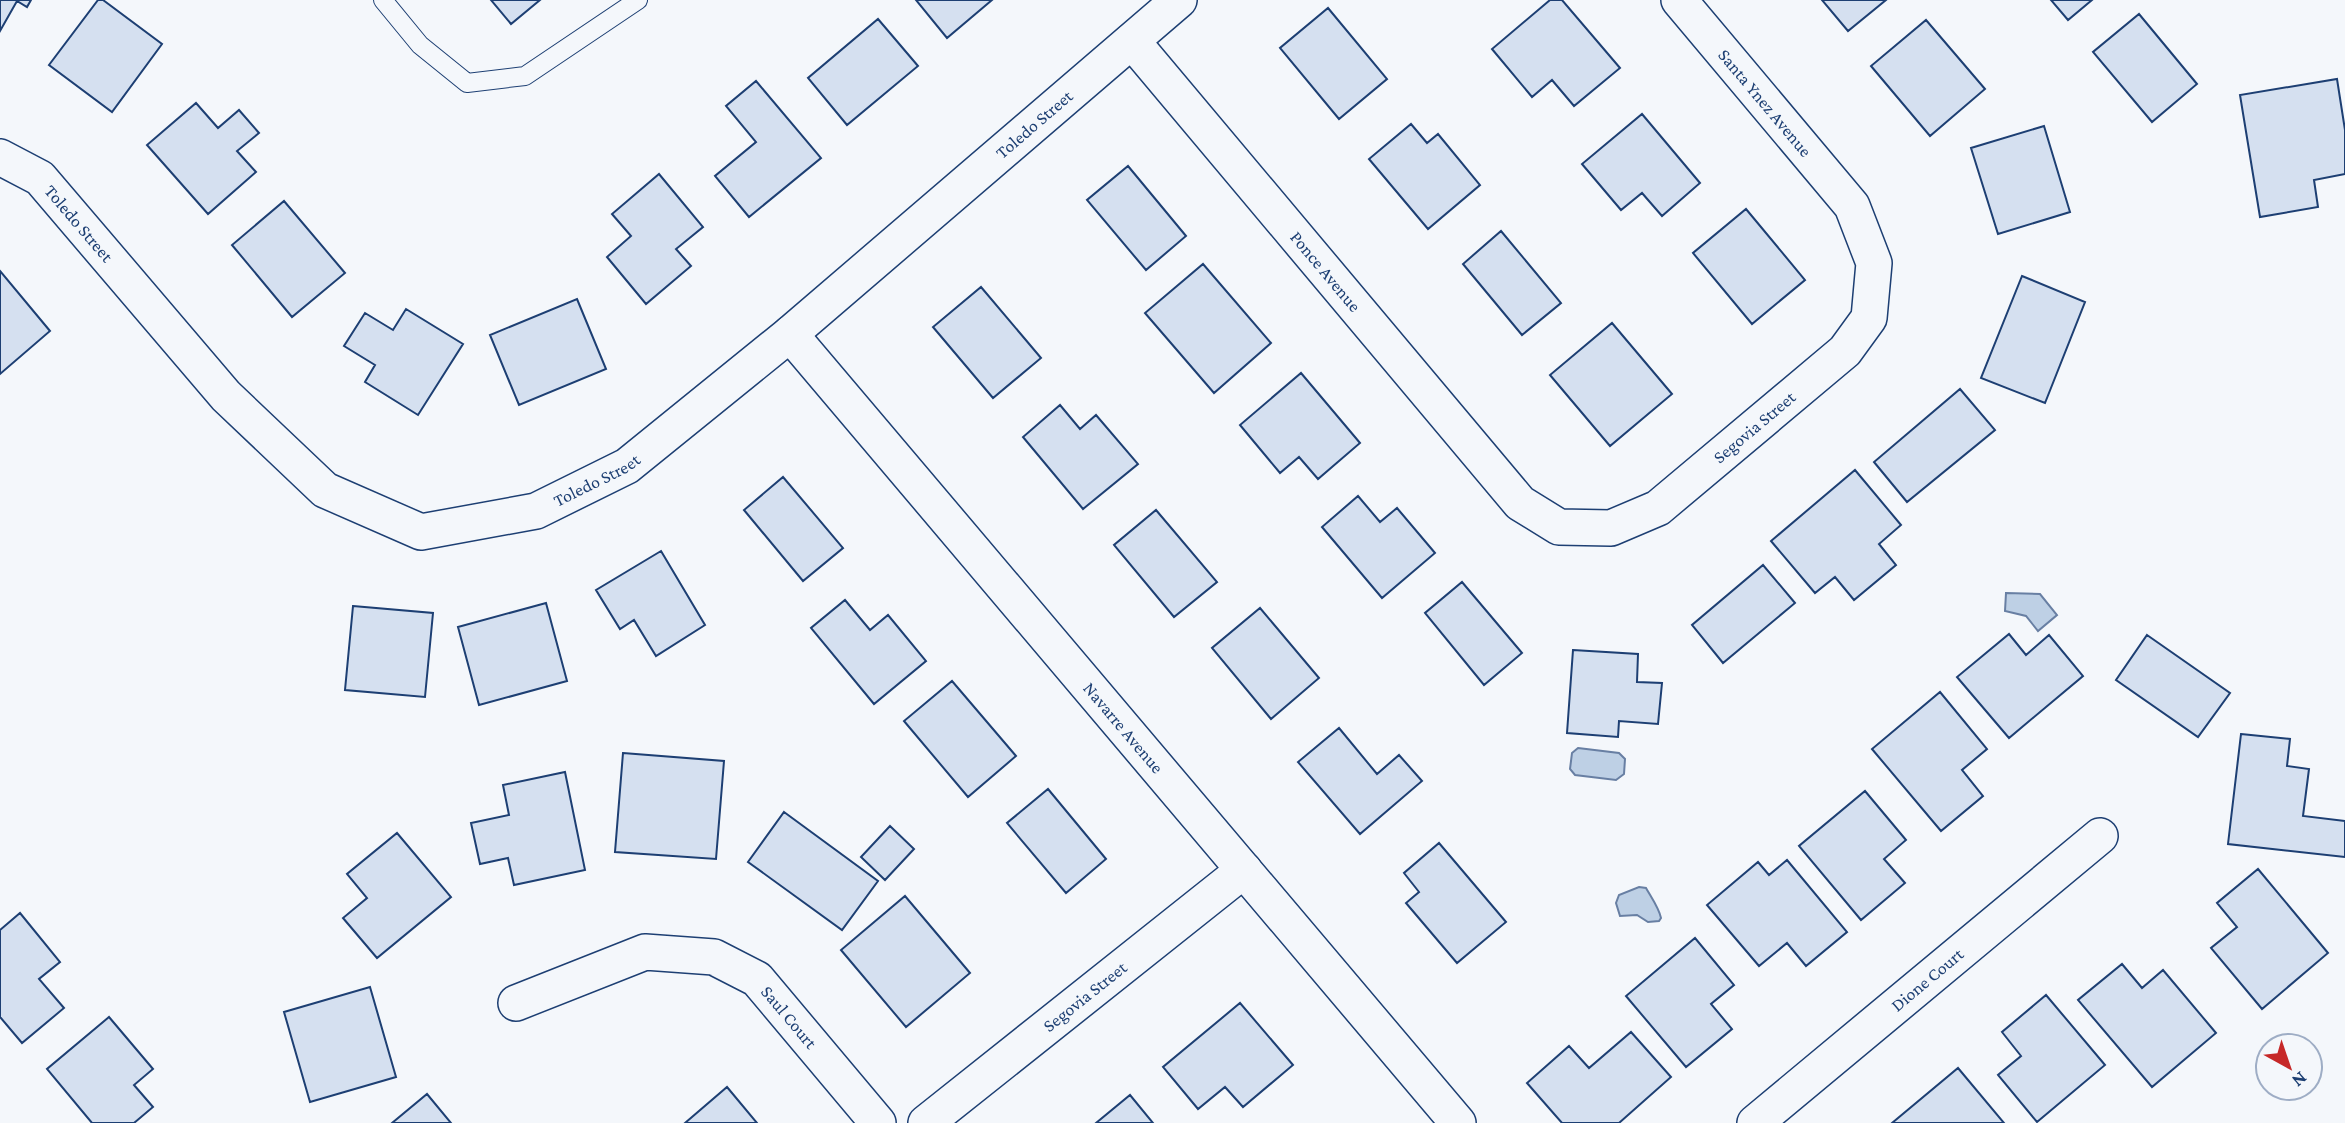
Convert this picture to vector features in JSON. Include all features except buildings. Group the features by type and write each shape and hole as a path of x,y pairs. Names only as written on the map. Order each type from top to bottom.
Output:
{"street":[{"name":"Toledo Street","path":"0,157 40,178 226,396 326,490 421,532 536,511 627,466 790,334 1179,0"},
{"name":"Santa Ynez Avenue","path":"1679,0 1852,205"},
{"name":"Ponce Avenue","path":"1132,41 1520,503"},
{"name":"Segovia Street","path":"1520,503 1559,527 1611,528 1658,508 1845,351 1869,318 1874,263 1852,205"},
{"name":"Navarre Avenue","path":"790,334 1458,1123"},
{"name":"Dione Court","path":"1755,1123 2100,836"},
{"name":"Segovia Street","path":"926,1123 1244,870"},
{"name":"Saul Court","path":"516,1003 645,952 713,957 757,979 878,1123"}],"lane":[{"path":"383,0 420,45 467,82 525,76 638,0"}],"water":[{"path":"2006,593 2040,594 2057,615 2038,631 2026,616 2005,611"},
{"path":"1578,748 1619,753 1625,759 1624,774 1616,780 1575,775 1570,769 1572,753"},
{"path":"1639,887 1646,888 1660,914 1659,921 1648,922 1637,915 1620,916 1616,903 1619,895"}]}
